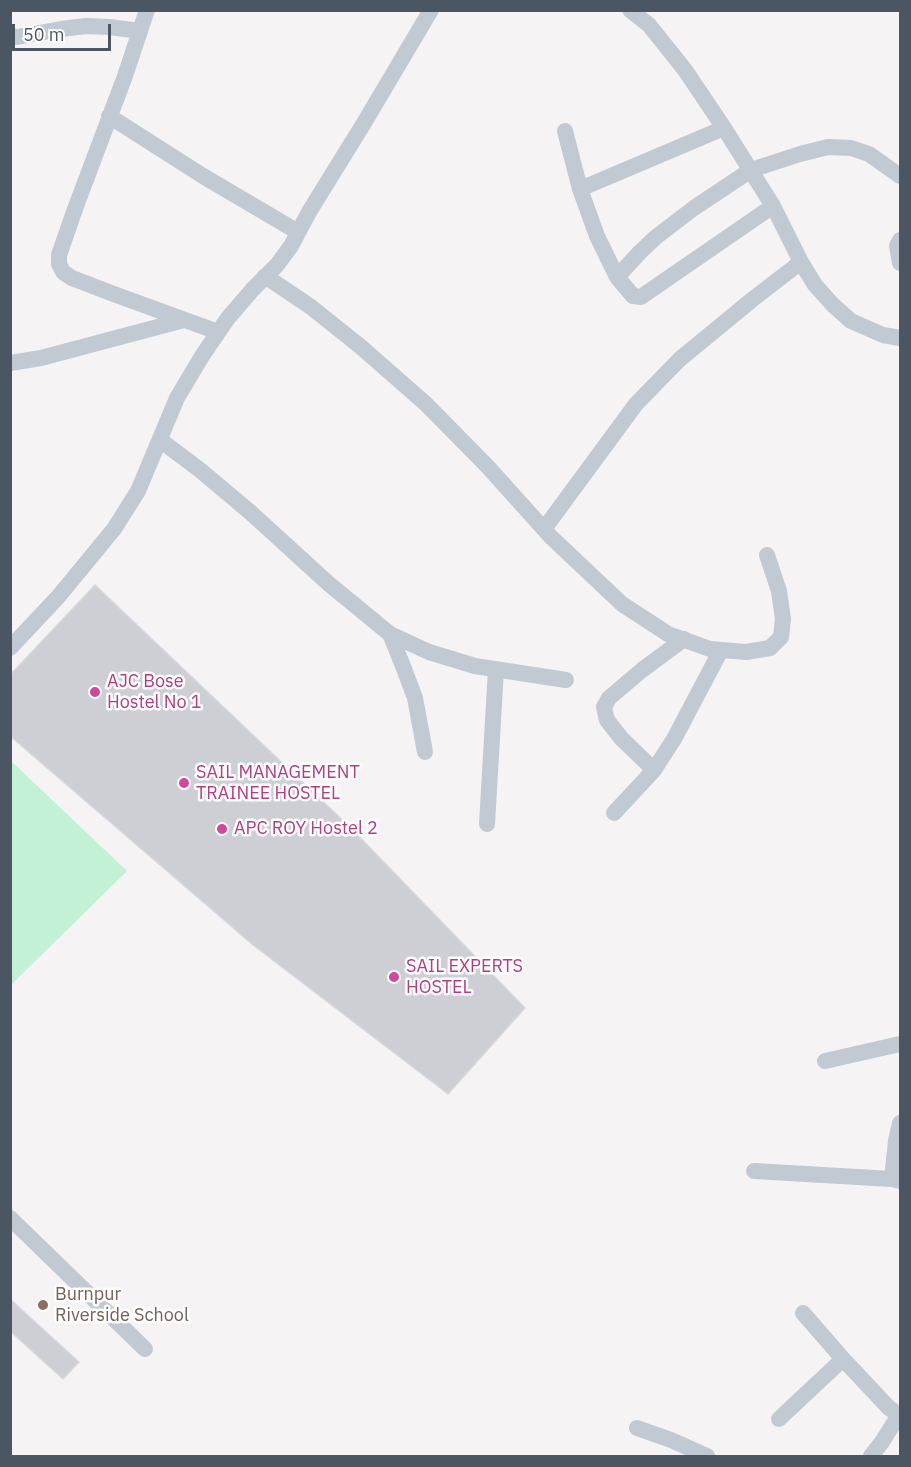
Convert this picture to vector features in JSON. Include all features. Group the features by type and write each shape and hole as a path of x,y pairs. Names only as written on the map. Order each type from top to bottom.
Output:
{"street":[{"path":"147,10 59,255 59,264 63,272 72,278 218,332"},
{"path":"10,648 58,597 114,529 138,491 177,398 218,332 240,303 277,265 291,246 431,10"},
{"path":"630,10 649,25 678,61 724,128 773,206 815,285 851,321 883,335 900,338"},
{"path":"10,36 17,37 86,26 140,31"},
{"path":"109,116 203,176 298,232"},
{"path":"580,189 724,128"},
{"path":"565,131 580,189 597,236 617,277 630,294 637,297 641,297 773,206"},
{"path":"617,277 656,237 751,170 828,147 851,148 869,154 900,176"},
{"path":"900,240 897,246 900,263"},
{"path":"544,529 643,396 702,340 801,262"},
{"path":"265,276 311,307 426,404 488,467 544,529 622,604 668,634 710,649 746,652 770,648 781,637 783,619 779,591 767,555"},
{"path":"10,363 41,358 184,320"},
{"path":"160,440 209,477 329,584 390,634 429,652 475,666 566,680"},
{"path":"390,634 415,698 425,752"},
{"path":"654,770 621,738 607,720 604,707 609,698 684,639"},
{"path":"614,813 654,770 674,739 721,650"},
{"path":"487,824 496,669"},
{"path":"825,1061 900,1044"},
{"path":"754,1171 896,1180 896,1141 900,1124"},
{"path":"10,1218 145,1349"},
{"path":"803,1313 888,1407 899,1415 871,1456"},
{"path":"779,1419 843,1359"},
{"path":"637,1428 707,1456"}],"green space":[{"path":"11,761 127,871 10,985"}],"building":[{"name":"SAIL MANAGEMENT TRAINEE HOSTEL","path":"95,585 352,829 525,1008 448,1094 253,945 10,736 10,675"},
{"path":"10,1299 79,1362 63,1379 10,1331"}],"place":[{"name":"AJC Bose Hostel No 1","path":"95,692"},
{"name":"SAIL MANAGEMENT TRAINEE HOSTEL","path":"184,783"},
{"name":"APC ROY Hostel 2","path":"222,829"},
{"name":"SAIL EXPERTS HOSTEL","path":"394,977"},
{"name":"Burnpur Riverside School","path":"43,1305"}]}
